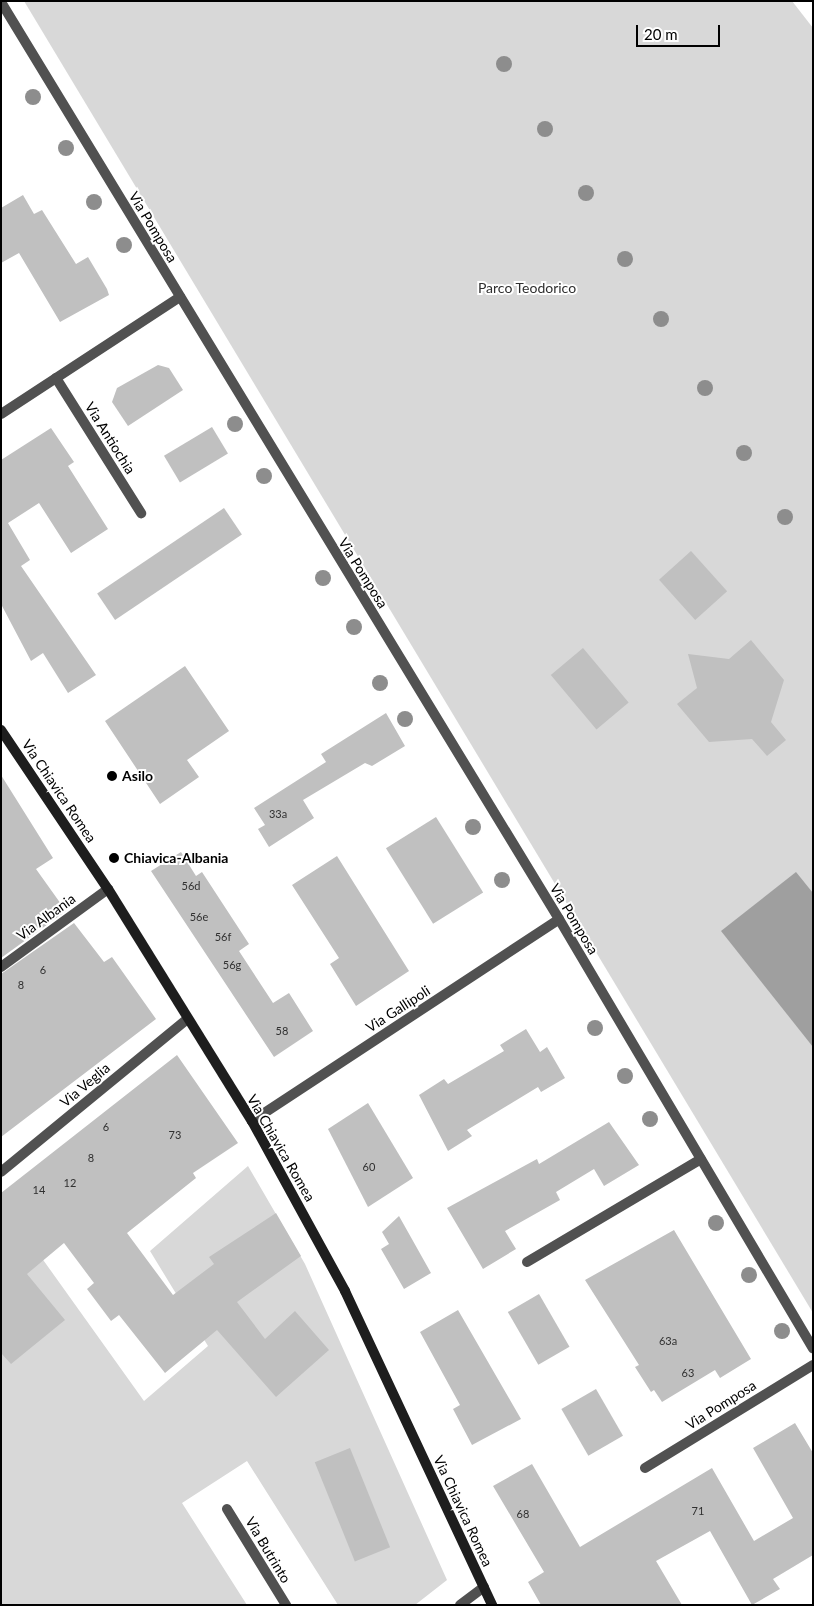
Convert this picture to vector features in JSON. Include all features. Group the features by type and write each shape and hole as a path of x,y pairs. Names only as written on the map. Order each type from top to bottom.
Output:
{"street":[{"name":"Via Pomposa","path":"1,2 559,919 813,1348"},
{"path":"1,414 180,297"},
{"name":"Via Antiochia","path":"56,378 141,513"},
{"name":"Via Chiavica Romea","path":"2,731 108,889 252,1121 345,1291 492,1605"},
{"name":"Via Albania","path":"1,967 108,889"},
{"name":"Via Gallipoli","path":"252,1121 559,919"},
{"name":"Via Veglia","path":"1,1172 187,1019"},
{"path":"527,1262 701,1158"},
{"name":"Via Pomposa","path":"645,1468 813,1364"},
{"name":"Via Butrinto","path":"228,1509 286,1605"},
{"path":"460,1605 484,1587"}],"green space":[{"name":"Parco Teodorico","path":"24,1 792,1 813,28 813,1313"},
{"path":"248,1166 305,1264 447,1580 415,1605 338,1605 247,1461 182,1503 247,1605 1,1605 1,1201 144,1401 208,1346 150,1251"}],"shaded area":[{"path":"796,872 813,893 813,1047 721,931"}],"building":[{"path":"23,195 34,214 42,210 76,264 88,257 109,295 60,322 19,253 1,263 1,208"},
{"path":"158,365 169,368 183,390 128,426 112,402 117,388"},
{"path":"212,427 228,454 180,482 164,456"},
{"path":"51,428 74,462 68,466 108,529 71,553 39,503 8,523 30,560 21,566 96,675 68,693 43,653 31,661 1,604 1,460"},
{"path":"224,508 242,535 115,620 97,594"},
{"path":"691,551 727,591 695,620 659,580"},
{"path":"751,640 784,680 771,722 786,740 767,756 752,739 709,742 677,704 697,688 688,654 729,659"},
{"path":"583,648 629,702 596,729 551,675"},
{"path":"185,666 229,731 187,760 199,777 160,804 105,721"},
{"path":"386,713 405,746 372,766 365,763 303,800 314,818 269,847 258,829 265,825 254,808 326,762 321,754"},
{"path":"1,775 53,858 36,869 66,911 1,958"},
{"path":"436,817 483,892 433,924 386,848"},
{"path":"181,852 196,876 202,872 249,944 239,951 273,1003 289,993 313,1031 274,1057 151,871"},
{"path":"337,856 409,971 356,1006 330,964 339,958 292,885"},
{"path":"74,923 104,962 112,957 156,1019 1,1137 1,974"},
{"path":"526,1029 540,1052 547,1047 565,1078 541,1092 538,1087 467,1130 472,1136 448,1151 419,1095 444,1079 448,1084 504,1051 500,1045"},
{"path":"177,1055 238,1143 193,1173 196,1178 127,1233 173,1295 214,1264 209,1257 276,1213 301,1256 237,1302 265,1339 295,1311 329,1350 276,1397 217,1330 165,1373 119,1315 111,1321 87,1289 94,1283 64,1243 27,1274 65,1320 11,1364 1,1353 1,1193"},
{"path":"368,1103 413,1178 368,1207 328,1129"},
{"path":"609,1122 639,1165 604,1186 594,1169 556,1192 560,1200 505,1231 516,1249 483,1269 447,1208 537,1159 539,1164"},
{"path":"399,1216 431,1273 404,1289 381,1249 389,1244 382,1232"},
{"path":"674,1230 751,1359 720,1378 715,1370 662,1402 654,1390 651,1392 635,1367 639,1365 585,1280"},
{"path":"539,1294 570,1347 538,1365 508,1312"},
{"path":"458,1310 521,1419 472,1445 453,1409 460,1405 420,1332"},
{"path":"596,1389 623,1436 588,1456 561,1409"},
{"path":"795,1423 813,1453 813,1555 773,1579 780,1589 752,1605 710,1531 656,1561 682,1605 541,1605 528,1582 544,1572 493,1486 532,1464 580,1547 712,1468 754,1541 793,1518 753,1448"},
{"path":"350,1448 390,1547 355,1561 315,1462"}],"place":[{"name":"Asilo","path":"112,776"},
{"name":"Chiavica-Albania","path":"114,858"}]}
